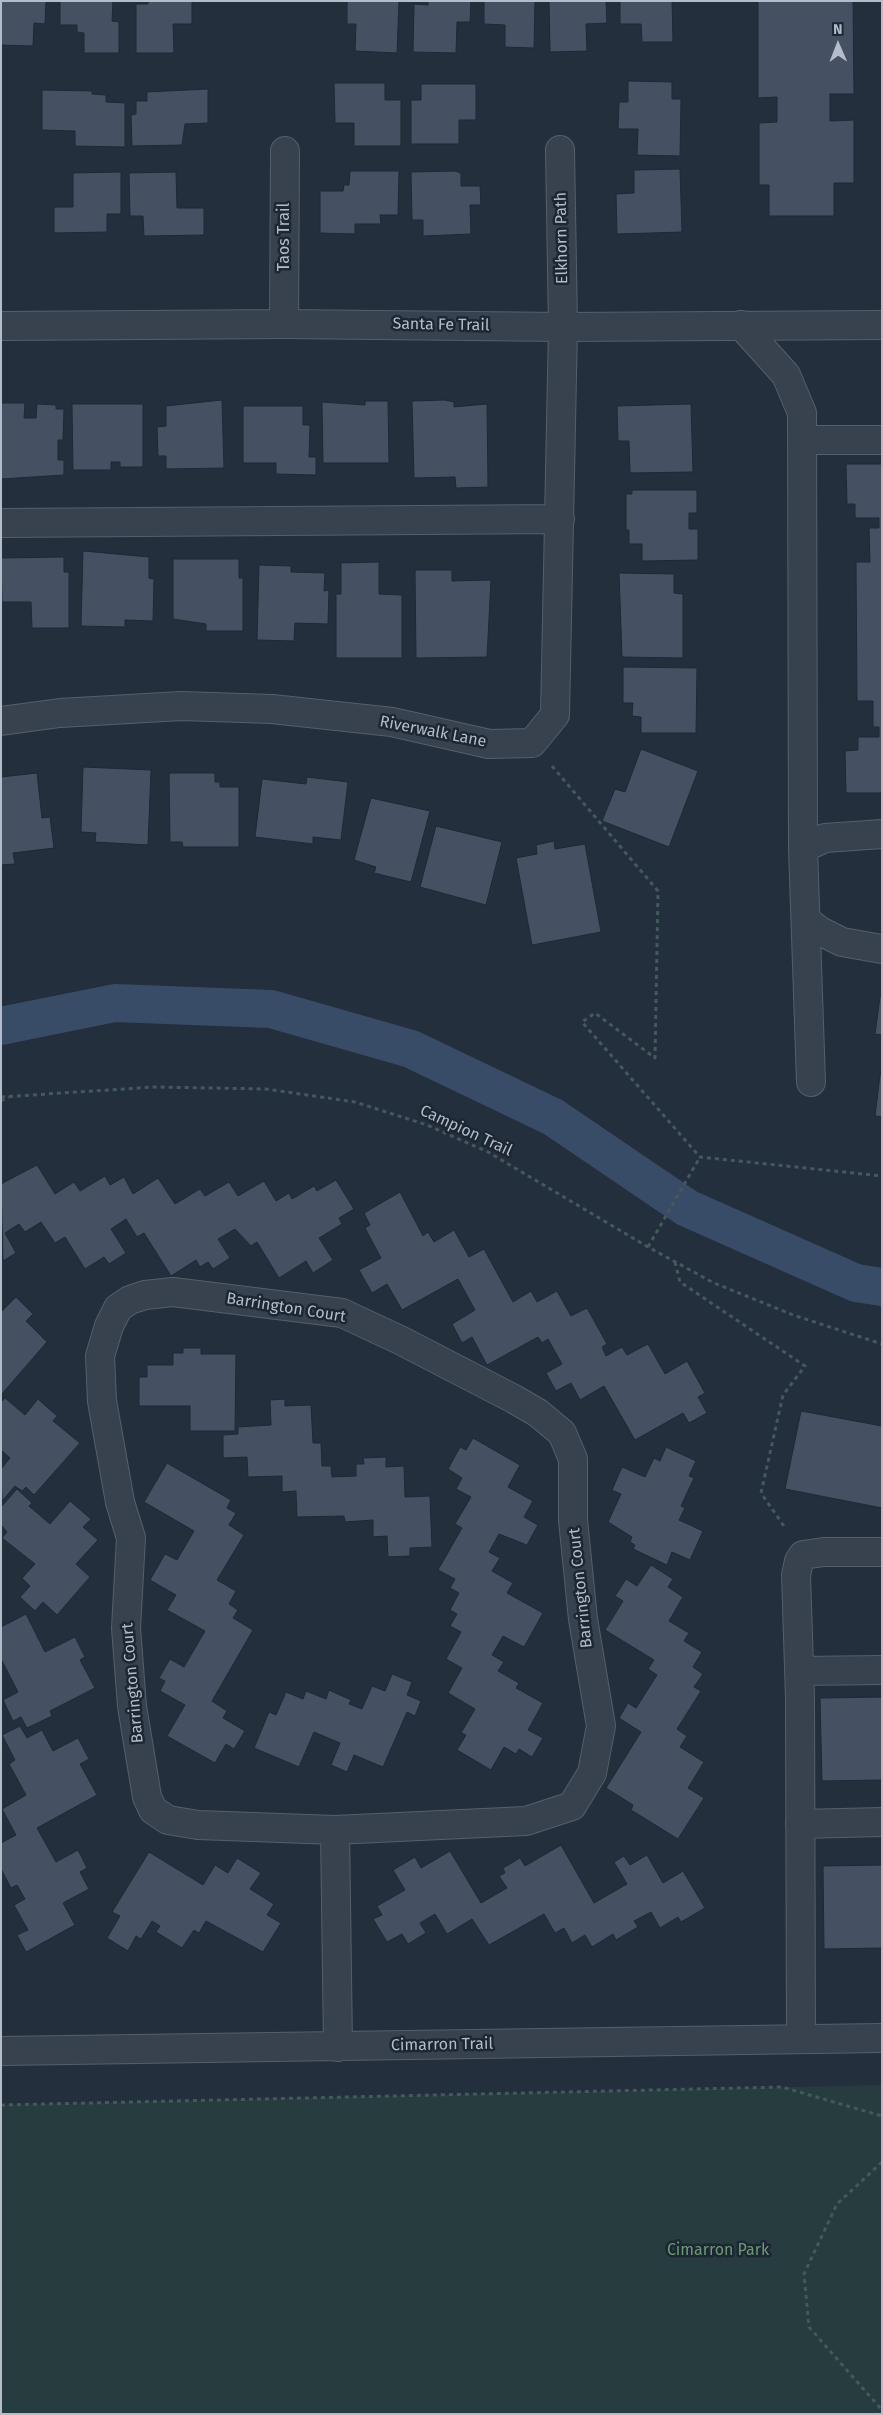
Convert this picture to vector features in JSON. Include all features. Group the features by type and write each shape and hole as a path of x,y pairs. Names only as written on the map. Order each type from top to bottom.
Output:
{"street":[{"name":"Taos Trail","path":"284,324 285,150"},
{"name":"Elkhorn Path","path":"560,150 563,327"},
{"name":"Santa Fe Trail","path":"1,326 284,324 563,327 882,325"},
{"path":"741,325 786,375 802,413 803,848 811,1082"},
{"path":"532,743 555,714 563,327"},
{"path":"802,440 882,440"},
{"path":"1,523 560,518"},
{"name":"Riverwalk Lane","path":"1,721 60,713 181,706 263,709 392,722 489,744 532,743"},
{"path":"803,848 825,838 882,834"},
{"path":"806,920 820,931 842,942 882,949"},
{"name":"Barrington Court","path":"173,1292 342,1313 400,1340 538,1413 562,1433 573,1459 574,1520 582,1611 601,1726 592,1773 572,1806 526,1821 335,1830 198,1825 168,1820 153,1810 147,1797 132,1706 126,1628 131,1538 120,1502 106,1420 100,1356 109,1326 118,1308 130,1300 145,1295 173,1292"},
{"path":"801,2039 799,1671 796,1575 799,1561 803,1555 824,1552 882,1552"},
{"path":"799,1671 882,1670"},
{"path":"800,1824 882,1822"},
{"path":"335,1830 338,2047"},
{"name":"Cimarron Trail","path":"1,2051 882,2038"}],"path":[{"path":"532,743 658,891 655,1058 595,1013 582,1022 700,1157 882,1176"},
{"name":"Campion Trail","path":"1,1099 14,1095 163,1087 266,1089 355,1102 428,1125 488,1152 648,1247 712,1282 793,1315 882,1344"},
{"path":"648,1247 700,1157"},
{"path":"674,1262 680,1282 805,1366 783,1395 761,1493 803,1555"},
{"path":"1,2105 782,2087 882,2116"},
{"path":"882,2162 836,2204 804,2274 808,2327 882,2410"}],"green space":[{"name":"Cimarron Park","path":"882,2085 882,2414 1,2414 1,2105"}],"building":[{"path":"1,1 46,1 45,24 34,23 33,46 1,45"},
{"path":"60,1 113,1 112,21 119,22 119,53 84,53 84,33 77,32 77,25 60,25"},
{"path":"148,1 192,1 192,24 173,24 174,53 136,53 136,4 148,4"},
{"path":"347,1 399,1 397,53 355,51 356,24 347,24"},
{"path":"428,1 471,1 470,22 457,22 456,53 413,52 414,4 428,5"},
{"path":"484,1 535,1 534,48 505,47 505,25 484,24"},
{"path":"549,1 606,1 607,23 586,24 587,51 550,52"},
{"path":"620,1 672,1 673,42 642,42 641,24 620,24"},
{"path":"758,1 853,1 854,94 830,94 830,121 854,120 854,183 834,183 834,216 769,216 769,185 759,185 759,123 777,122 777,97 758,98"},
{"path":"628,81 672,82 672,99 681,99 680,156 637,155 638,129 618,129 619,102 628,102"},
{"path":"334,83 385,83 385,100 401,100 401,146 354,146 354,123 335,123"},
{"path":"421,84 476,84 476,120 459,120 459,144 411,144 411,100 421,100"},
{"path":"208,89 208,123 185,124 182,145 132,146 131,115 136,114 136,101 147,101 147,92"},
{"path":"42,90 92,91 92,94 106,95 106,102 125,103 125,147 75,146 75,131 42,130"},
{"path":"680,169 682,232 617,234 616,194 634,193 634,170"},
{"path":"350,171 399,171 398,215 380,215 381,224 355,224 355,234 320,233 320,191 343,191 344,185 349,185"},
{"path":"455,171 461,173 461,186 480,186 481,205 470,205 471,234 423,236 423,220 412,220 411,172"},
{"path":"121,172 121,214 107,214 107,232 54,233 54,207 73,207 73,173"},
{"path":"176,172 177,208 204,208 204,235 144,236 143,216 130,216 129,173"},
{"path":"222,400 224,468 166,469 166,456 158,456 157,427 166,426 166,406"},
{"path":"445,400 454,402 454,407 487,404 488,487 456,488 455,477 414,478 412,401"},
{"path":"365,401 388,401 389,463 323,463 322,402 365,405"},
{"path":"1,403 25,403 24,418 36,418 37,404 56,405 56,409 64,409 63,440 58,440 58,460 64,460 64,475 1,479"},
{"path":"72,404 143,404 143,467 120,467 120,462 111,462 111,470 73,470"},
{"path":"691,404 693,472 630,473 629,441 618,441 617,406"},
{"path":"243,406 303,406 303,425 310,425 309,457 316,457 316,475 276,474 276,463 243,463"},
{"path":"846,464 882,464 882,793 846,793 845,751 858,750 858,737 879,737 879,727 873,727 873,701 857,701 856,562 870,562 869,528 879,528 879,518 855,518 855,504 847,504"},
{"path":"632,490 697,490 697,513 689,513 689,529 698,529 698,560 642,561 642,544 629,544 629,530 626,530 626,494 632,494"},
{"path":"83,551 149,557 149,578 154,579 153,621 125,620 125,627 81,626"},
{"path":"64,557 64,572 69,572 69,628 32,628 31,602 2,602 1,558"},
{"path":"173,559 239,559 239,578 243,578 243,631 206,631 206,624 173,619"},
{"path":"379,562 379,594 402,595 402,658 336,658 336,594 341,594 341,563"},
{"path":"259,565 291,566 291,572 325,573 324,591 329,590 328,624 295,623 294,641 257,640"},
{"path":"415,570 452,570 452,581 491,580 487,657 416,658"},
{"path":"619,573 674,574 674,593 683,594 683,658 622,657"},
{"path":"623,667 697,668 696,733 641,733 641,717 632,716 633,703 623,703"},
{"path":"641,749 698,771 669,847 602,821 615,789 625,792"},
{"path":"83,767 151,770 148,845 95,842 96,833 81,832"},
{"path":"37,773 42,818 50,817 54,848 13,853 15,864 1,865 1,777"},
{"path":"169,773 215,773 215,782 220,782 220,787 239,787 239,847 183,847 182,842 170,842"},
{"path":"307,777 348,782 341,840 313,837 313,844 255,837 262,779 306,784"},
{"path":"371,798 430,811 411,882 374,873 376,867 354,860"},
{"path":"436,826 502,842 486,905 420,887"},
{"path":"554,841 555,849 585,844 601,932 532,945 516,858 537,854 536,845"},
{"path":"880,997 882,997 882,1035 875,1034"},
{"path":"880,1075 882,1075 882,1117 875,1116"},
{"path":"37,1165 55,1194 74,1182 80,1191 105,1176 110,1185 124,1177 133,1194 158,1178 175,1204 200,1189 205,1196 229,1182 238,1196 264,1181 276,1201 289,1193 292,1199 314,1186 317,1191 336,1180 354,1209 339,1218 342,1224 319,1238 333,1260 313,1273 306,1261 279,1278 257,1242 251,1246 235,1229 218,1239 230,1258 213,1269 208,1262 200,1267 196,1260 171,1276 144,1233 137,1237 126,1219 111,1229 126,1253 109,1264 104,1257 85,1269 65,1237 55,1243 41,1222 25,1232 19,1224 5,1233 16,1253 3,1261 1,1184"},
{"path":"400,1192 423,1236 428,1232 434,1242 454,1230 469,1257 484,1249 513,1302 531,1291 537,1302 557,1291 571,1316 587,1308 607,1344 602,1347 606,1356 622,1347 627,1355 648,1344 665,1374 687,1361 705,1393 698,1397 707,1413 689,1423 683,1413 635,1440 604,1386 580,1400 571,1383 556,1391 546,1373 562,1364 548,1339 542,1343 538,1337 487,1365 472,1337 462,1343 452,1324 475,1310 458,1279 402,1310 387,1284 372,1293 359,1270 381,1258 365,1228 370,1225 364,1213"},
{"path":"16,1297 33,1314 26,1321 47,1342 1,1395 1,1312"},
{"path":"183,1348 201,1348 201,1354 236,1354 235,1431 190,1431 190,1406 139,1406 139,1377 147,1377 147,1365 173,1365 173,1353 183,1353"},
{"path":"5,1398 25,1415 38,1399 57,1416 53,1421 80,1443 34,1495 26,1487 22,1491 15,1486 2,1501 1,1469 10,1458 1,1450 1,1402"},
{"path":"285,1399 285,1406 311,1405 313,1443 321,1443 322,1466 331,1466 332,1477 356,1476 356,1464 364,1464 363,1458 386,1457 386,1467 404,1466 405,1497 430,1496 432,1547 410,1548 410,1556 388,1557 387,1536 373,1537 373,1520 345,1522 344,1516 297,1517 296,1491 282,1492 282,1476 248,1477 247,1457 223,1458 223,1435 238,1434 238,1427 271,1425 270,1400"},
{"path":"801,1411 882,1426 882,1508 785,1489"},
{"path":"473,1438 520,1465 508,1487 533,1501 524,1517 538,1525 527,1545 499,1534 489,1552 500,1558 492,1571 513,1583 507,1593 543,1613 524,1647 503,1636 492,1655 504,1662 498,1671 519,1683 516,1688 543,1703 528,1730 543,1738 532,1757 519,1749 516,1754 504,1747 491,1770 457,1750 466,1735 461,1733 475,1709 448,1693 462,1668 446,1659 461,1632 450,1626 457,1614 450,1610 459,1593 450,1588 455,1579 438,1570 462,1528 455,1524 471,1497 456,1489 462,1478 448,1469 460,1447 466,1450"},
{"path":"666,1447 696,1461 689,1476 694,1478 681,1506 685,1508 679,1520 703,1531 690,1560 672,1552 667,1565 633,1549 635,1545 630,1542 632,1537 608,1522 621,1494 612,1490 622,1467 645,1477 654,1458 660,1461"},
{"path":"167,1463 231,1500 227,1508 236,1513 229,1525 244,1535 217,1580 236,1591 229,1604 238,1610 233,1618 253,1630 212,1701 227,1711 223,1718 245,1731 234,1749 226,1744 215,1763 167,1736 185,1705 160,1691 165,1681 159,1678 170,1659 184,1667 205,1631 167,1610 176,1595 150,1580 165,1554 177,1560 194,1531 144,1502"},
{"path":"17,1489 32,1503 29,1506 50,1524 70,1501 91,1519 83,1527 98,1540 76,1564 90,1577 57,1615 43,1602 35,1611 20,1597 30,1586 22,1578 35,1564 2,1538 7,1532 1,1525 1,1507"},
{"path":"651,1565 673,1579 668,1587 683,1597 669,1621 689,1633 684,1641 702,1652 693,1667 703,1674 694,1687 701,1691 677,1729 687,1736 680,1747 704,1762 688,1788 704,1798 678,1839 631,1810 633,1805 606,1788 641,1732 619,1718 628,1703 636,1708 657,1675 648,1669 654,1660 605,1630 623,1601 615,1596 626,1579 637,1586"},
{"path":"26,1614 45,1652 75,1637 85,1657 80,1660 95,1688 50,1711 52,1716 27,1728 21,1717 13,1721 3,1700 18,1692 1,1659 1,1627"},
{"path":"392,1674 412,1682 407,1695 421,1701 415,1716 407,1712 383,1767 354,1755 347,1772 331,1765 340,1743 314,1732 299,1767 254,1748 269,1712 276,1715 286,1692 303,1699 306,1691 326,1699 329,1690 351,1700 349,1704 362,1709 372,1686 385,1691"},
{"path":"882,1697 882,1780 822,1781 820,1698"},
{"path":"20,1726 27,1738 42,1730 53,1751 78,1738 89,1759 80,1764 97,1795 37,1828 56,1862 78,1850 87,1868 80,1872 89,1889 63,1903 75,1925 26,1952 17,1935 28,1930 14,1905 25,1899 17,1885 11,1888 1,1869 1,1843 16,1835 2,1809 26,1795 9,1764 15,1760 2,1735"},
{"path":"561,1845 594,1903 627,1884 614,1862 624,1856 630,1865 647,1855 663,1883 683,1871 705,1908 681,1922 678,1917 660,1928 651,1912 634,1921 638,1927 616,1940 613,1934 592,1947 585,1935 572,1943 564,1928 555,1933 544,1914 489,1945 472,1919 447,1934 435,1914 420,1923 426,1933 408,1944 402,1934 387,1942 373,1919 382,1915 377,1906 405,1890 393,1870 415,1857 421,1868 450,1851 481,1903 507,1888 499,1876 505,1873 503,1868 520,1858 525,1866"},
{"path":"149,1852 203,1885 215,1865 228,1873 237,1858 261,1873 250,1889 274,1904 267,1915 281,1923 263,1952 206,1921 199,1933 194,1930 182,1948 156,1932 160,1926 152,1921 141,1939 136,1936 128,1951 107,1938 120,1916 112,1912"},
{"path":"882,1865 882,1948 824,1949 823,1866"}],"waterway":[{"path":"1,1026 115,1003 271,1009 411,1049 553,1117 687,1208 856,1283 882,1287"}]}
